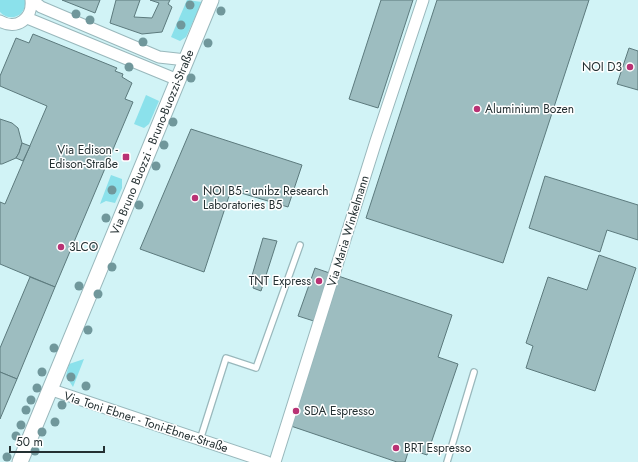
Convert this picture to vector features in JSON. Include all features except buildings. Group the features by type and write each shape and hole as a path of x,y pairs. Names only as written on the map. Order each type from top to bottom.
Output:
{"main road":[{"name":"Via Bruno Buozzi - Bruno-Buozzi-Straße","path":"20,462 211,0"}],"street":[{"path":"1,24 15,24 27,18 31,12 32,0"},
{"path":"32,0 41,7 159,57 186,60"},
{"name":"Via Maria Winkelmann","path":"275,462 371,156 423,0"},
{"path":"27,18 178,80"},
{"name":"Via Toni Ebner - Toni-Ebner-Straße","path":"49,389 267,462"}],"lane":[{"path":"200,440 226,358 256,368 300,244"},
{"path":"447,462 474,372"}],"shaded area":[{"path":"0,0 25,0 25,6 21,14 8,17 0,12"},
{"path":"187,0 202,2 186,37 180,41 171,37"},
{"path":"146,95 159,101 149,124 144,128 134,124"},
{"path":"111,175 122,179 122,188 115,203 106,201 100,204"},
{"path":"84,359 73,387 66,376 69,364"}],"place":[{"name":"NOI D3","path":"630,67"},
{"name":"Aluminium Bozen","path":"477,109"},
{"name":"Via Edison - Edison-Straße","path":"126,157"},
{"name":"NOI B5 - unibz Research Laboratories B5","path":"195,198"},
{"name":"3LCO","path":"61,247"},
{"name":"TNT Express","path":"319,281"},
{"name":"SDA Espresso","path":"296,411"},
{"name":"BRT Espresso","path":"396,448"}]}
